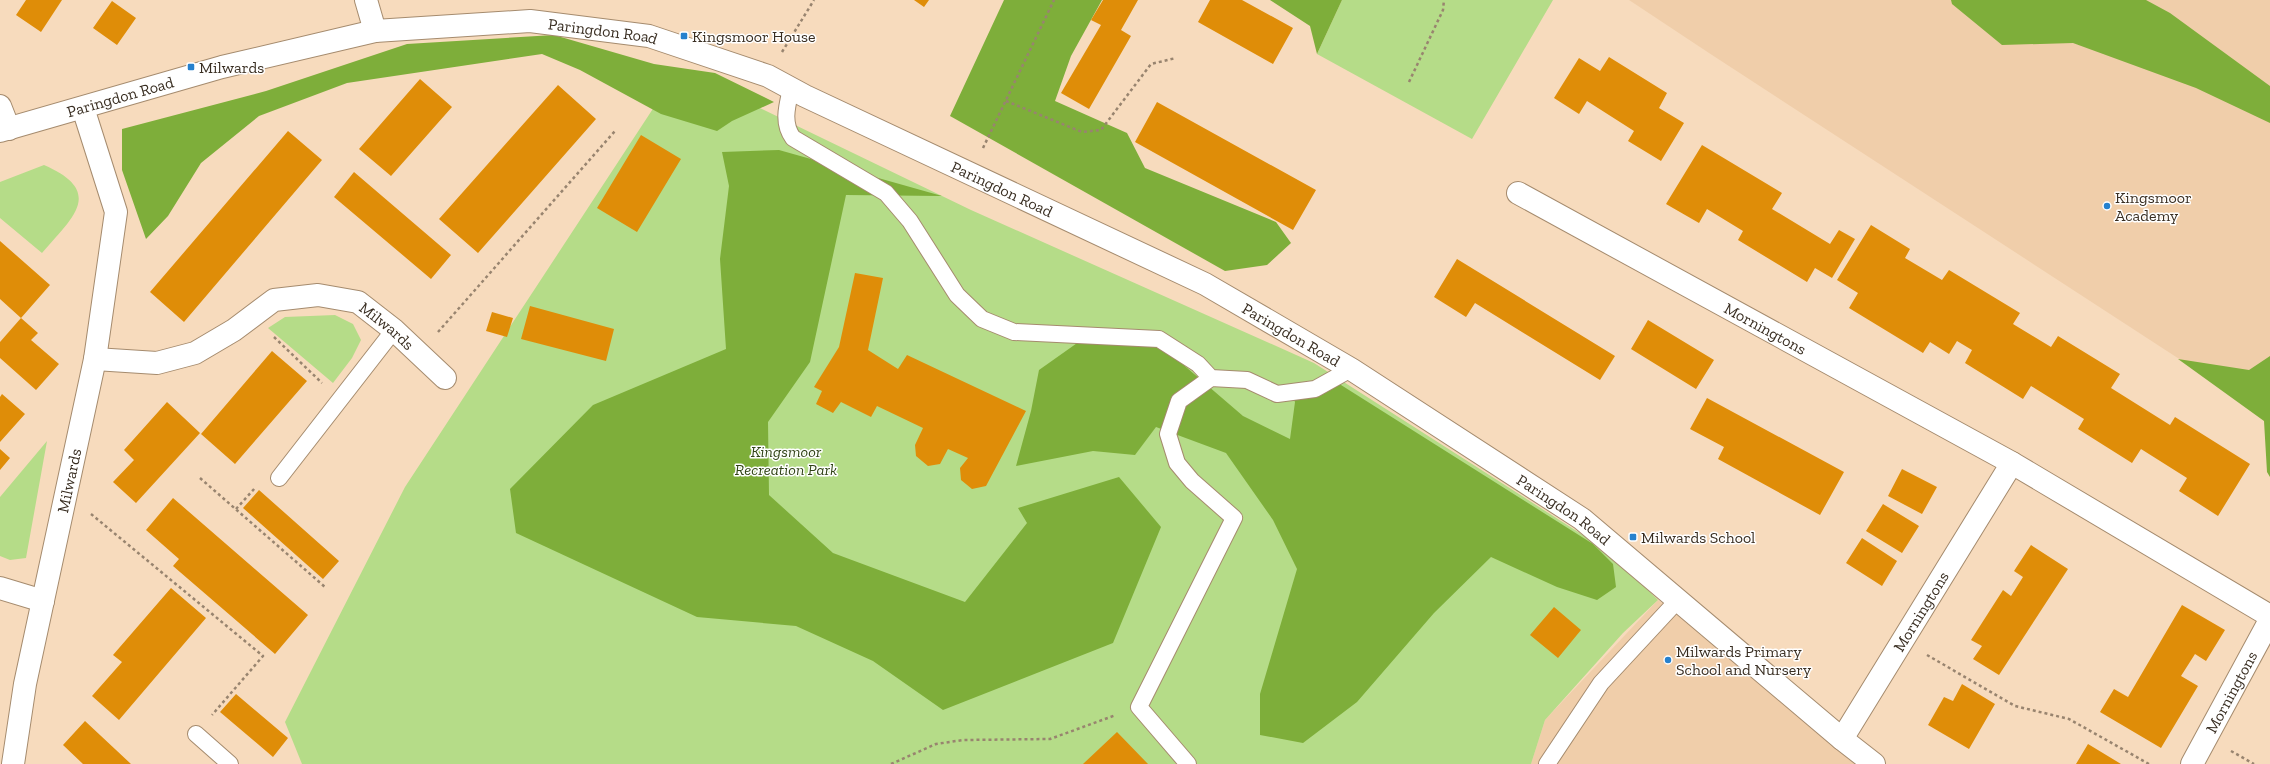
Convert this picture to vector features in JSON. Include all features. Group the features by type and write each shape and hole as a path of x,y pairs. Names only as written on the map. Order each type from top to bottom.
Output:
{"street":[{"path":"366,0 375,31"},
{"name":"Paringdon Road","path":"5,130 84,108 222,66 375,31 530,21 650,36 768,76 791,89 1205,284 1351,369 1582,519 1842,740 1874,764"},
{"path":"0,106 5,130"},
{"name":"Milwards","path":"13,764 25,684 95,359 116,212 84,108"},
{"name":"Morningtons","path":"1518,193 2012,463 2270,616"},
{"name":"Milwards","path":"95,359 157,363 195,353 234,330 274,300 318,294 358,302 394,330 445,378"},
{"name":"Morningtons","path":"1842,740 2012,463"},
{"path":"0,588 43,601"},
{"name":"Morningtons","path":"2192,764 2270,620"}],"lane":[{"path":"791,89 785,114 789,134 793,138 886,194 910,221 957,295 982,319 1014,332 1159,339 1198,364 1211,378"},
{"path":"279,478 394,330"},
{"path":"1188,764 1139,706 1234,518 1192,481 1177,463 1168,434 1178,401 1211,378 1247,380 1276,394 1315,389 1351,369"},
{"path":"1547,764 1601,684 1677,601"},
{"path":"196,734 230,764"}],"path":[{"path":"768,76 814,0"},
{"path":"971,174 1054,0"},
{"path":"1408,82 1443,10 1444,0"},
{"path":"1006,101 1082,132 1101,130 1151,64 1176,58"},
{"path":"419,353 614,131"},
{"path":"252,316 340,400"},
{"path":"200,478 325,587"},
{"path":"65,493 263,656 196,734"},
{"path":"1902,641 2015,706 2069,719 2149,764"},
{"path":"891,764 936,744 963,740 1050,739 1139,706"}],"shaded area":[{"name":"Kingsmoor Academy","path":"1629,0 2270,0 2270,418 1709,53"},
{"name":"Milwards Primary School and Nursery","path":"1658,600 1869,764 1531,764 1545,720"}],"green space":[{"path":"1004,0 1102,0 1071,56 1055,101 1127,133 1145,168 1276,222 1291,243 1267,265 1225,271 950,116"},
{"path":"1270,0 1342,0 1317,54 1310,26"},
{"path":"1342,0 1553,0 1472,139 1317,54"},
{"path":"1951,0 2146,0 2170,13 2270,86 2270,123 2196,88 2073,43 2002,45 1952,4"},
{"path":"554,35 654,64 715,73 774,102 732,121 717,131 661,114 580,70 542,54 347,83 259,116 201,163 168,216 146,239 122,170 122,129 266,91 407,44"},
{"name":"Kingsmoor Recreation Park","path":"679,69 971,210 1314,363 1611,553 1658,600 1623,633 1545,720 1531,764 302,764 285,722 405,487"},
{"path":"779,150 942,196 846,195 810,362 768,422 769,495 833,553 965,602 1027,523 1018,508 1119,477 1161,527 1113,643 943,710 873,661 796,626 697,617 516,533 510,489 593,405 726,349 720,259 729,186 722,152"},
{"path":"44,165 63,175 74,185 79,195 78,206 72,217 42,253 0,218 0,182"},
{"path":"335,315 353,324 361,340 352,358 333,383 268,328 285,317"},
{"path":"1080,341 1158,343 1243,416 1290,439 1295,402 1287,384 1341,385 1593,544 1613,564 1616,587 1597,600 1557,587 1491,557 1434,613 1357,702 1303,743 1260,735 1260,694 1297,569 1273,520 1226,453 1156,427 1135,455 1093,451 1016,466 1031,411 1039,370"},
{"path":"2270,356 2270,477 2267,472 2264,421 2178,359 2249,370"},
{"path":"47,441 26,558 10,560 0,556 0,497"}],"building":[{"path":"26,0 62,0 41,32 16,15"},
{"path":"914,0 929,0 924,7"},
{"path":"1103,0 1138,0 1121,30 1131,36 1089,109 1061,93 1101,25 1091,20"},
{"path":"1210,0 1242,0 1293,28 1273,64 1198,22"},
{"path":"112,1 136,18 117,45 93,28"},
{"path":"1609,57 1667,93 1659,108 1684,123 1661,161 1628,141 1634,131 1587,101 1579,114 1554,98 1579,58 1600,71"},
{"path":"420,79 452,107 391,176 359,149"},
{"path":"558,85 596,119 478,253 439,219"},
{"path":"1157,102 1316,190 1293,230 1135,142"},
{"path":"288,131 322,160 184,322 150,292"},
{"path":"641,135 681,159 637,232 597,208"},
{"path":"1702,145 1782,193 1772,209 1830,244 1839,230 1855,239 1832,278 1815,268 1807,282 1738,240 1743,231 1707,209 1699,223 1666,204"},
{"path":"354,172 451,255 431,279 334,197"},
{"path":"1871,225 1910,249 1905,258 1942,280 1949,270 2020,313 2013,324 2051,347 2058,336 2120,374 2111,388 2170,425 2175,417 2250,464 2218,516 2179,491 2187,478 2141,449 2132,463 2078,429 2084,419 2031,386 2023,399 1965,363 1972,350 1957,341 1949,354 1930,342 1923,353 1849,308 1858,293 1837,280"},
{"path":"0,241 50,285 21,318 0,299"},
{"path":"1457,259 1615,356 1600,380 1475,303 1466,317 1434,297"},
{"path":"855,273 883,278 868,350 898,369 907,355 1026,411 986,486 972,489 961,480 960,468 968,458 948,449 940,464 928,466 916,456 915,445 923,428 877,406 871,417 841,402 833,413 816,404 822,391 814,387 839,347"},
{"path":"530,306 614,329 606,361 521,339"},
{"path":"492,312 513,318 507,337 486,331"},
{"path":"21,318 38,333 31,340 59,364 36,390 0,358 0,342"},
{"path":"1648,320 1714,360 1696,389 1631,349"},
{"path":"272,351 307,381 235,464 201,434"},
{"path":"2,394 25,414 0,442 0,397"},
{"path":"1707,398 1844,472 1820,515 1718,459 1724,447 1690,429"},
{"path":"167,402 200,433 136,503 113,482 134,460 124,450"},
{"path":"0,449 10,458 0,470"},
{"path":"1902,469 1937,487 1922,514 1888,496"},
{"path":"259,490 339,561 323,579 243,508"},
{"path":"173,498 308,615 275,654 173,566 179,559 146,530"},
{"path":"1883,504 1919,526 1902,553 1866,531"},
{"path":"1862,538 1897,561 1882,586 1846,563"},
{"path":"2031,545 2068,569 1999,675 1973,659 1982,646 1971,640 2003,590 2011,596 2023,577 2014,571"},
{"path":"171,588 206,618 119,720 92,696 122,662 113,655"},
{"path":"2182,605 2225,630 2206,661 2195,654 2181,676 2198,686 2161,748 2100,712 2114,689 2128,697"},
{"path":"1554,607 1581,630 1558,658 1530,635"},
{"path":"1962,684 1995,704 1969,749 1928,725 1944,697 1953,701"},
{"path":"236,694 288,738 273,757 220,712"},
{"path":"85,721 131,764 83,764 63,745"},
{"path":"1117,732 1148,764 1083,764"},
{"path":"2088,744 2121,764 2076,764"}],"place":[{"name":"Kingsmoor House","path":"684,36"},
{"name":"Milwards","path":"191,67"},
{"name":"Kingsmoor Academy","path":"2107,206"},
{"name":"Milwards School","path":"1633,537"},
{"name":"Milwards Primary School and Nursery","path":"1668,660"}]}
